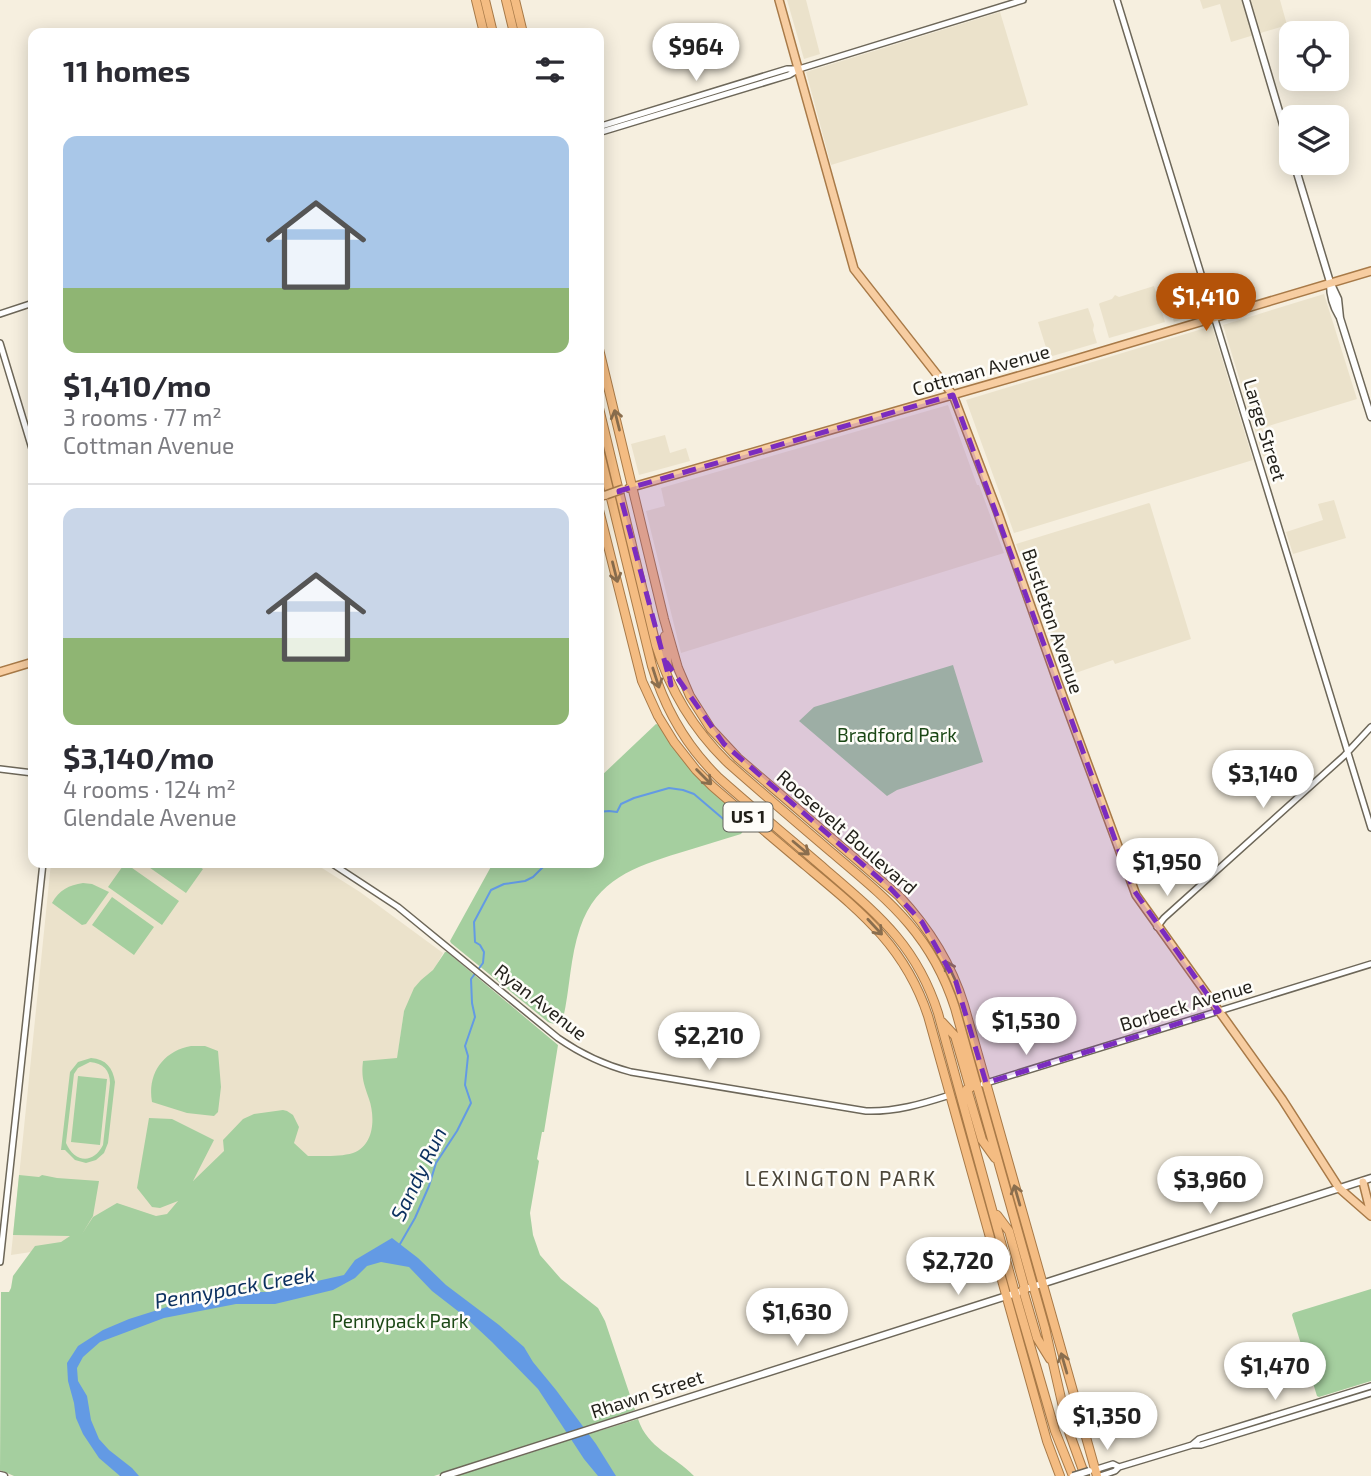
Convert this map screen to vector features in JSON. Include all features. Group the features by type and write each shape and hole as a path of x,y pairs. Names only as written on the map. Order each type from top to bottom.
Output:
{"highway":[{"path":"476,0 483,28"},
{"path":"485,0 492,28"},
{"path":"506,0 513,28"},
{"path":"515,0 522,28"},
{"name":"Roosevelt Boulevard","path":"604,374 628,488 664,619 682,677 695,704 711,729 738,758 899,896 934,940 961,994 1005,1150 1047,1441 1060,1476"},
{"name":"Roosevelt Boulevard","path":"604,429 656,645 671,685 687,714 706,740 728,763 900,912 937,965 951,997 992,1206 1009,1231 1024,1290 1093,1474"},
{"name":"US 1","path":"604,470 652,666 663,698 678,727 697,754 719,778 879,916 905,947 926,983 940,1020 955,1036 968,1089"},
{"name":"Roosevelt Boulevard","path":"604,530 639,670 663,724 681,752 704,778 872,923 902,960 917,987 925,1006 986,1222 1024,1290"},
{"path":"664,619 671,685"},
{"path":"771,800 814,823"},
{"path":"812,871 846,887"},
{"name":"Roosevelt Boulevard","path":"968,1089 982,1140 997,1160 1004,1185 1055,1431 1073,1476"},
{"path":"1004,1185 1005,1150"},
{"path":"986,1186 986,1222"},
{"path":"1024,1290 1037,1338 1055,1368 1076,1457 1093,1474"}],"main road":[{"name":"Bustleton Avenue","path":"779,0 855,269 953,395 1136,895 1279,1094 1339,1188 1371,1215"},
{"path":"1246,0 1279,111"},
{"path":"1298,175 1330,282 1338,299 1340,318 1371,417"},
{"name":"Cottman Avenue","path":"604,495 1371,271"},
{"path":"0,672 28,664"},
{"path":"1368,1179 1371,1215"},
{"name":"Rhawn Street","path":"444,1476 1368,1179"},
{"path":"1073,1476 1093,1474"}],"street":[{"path":"604,126 789,75 799,69 1023,0"},
{"name":"Large Street","path":"1117,0 1371,828"},
{"path":"604,130 610,126"},
{"path":"0,314 28,305"},
{"path":"0,343 28,435"},
{"path":"1157,927 1228,859 1348,752 1371,727"},
{"path":"0,769 28,772"},
{"path":"0,1262 42,868"},
{"name":"Ryan Avenue","path":"339,868 398,907 563,1041 611,1067 866,1111 916,1106 968,1089"},
{"name":"Borbeck Avenue","path":"968,1089 1371,964"},
{"path":"1192,1445 1199,1439 1371,1386"},
{"path":"1093,1474 1112,1464 1119,1467 1192,1445 1201,1445 1371,1393"}],"highlighted area":[{"path":"953,395 1133,889 1219,1011 986,1083 956,982 922,922 890,888 724,744 667,663 671,685 619,491"}],"shaded area":[{"path":"787,0 806,0 820,54 804,59"},
{"path":"1200,0 1280,0 1286,21 1279,21 1279,27 1231,42 1220,4 1203,9"},
{"path":"1000,12 1028,105 831,165 806,72"},
{"path":"1195,274 1207,311 1174,322 1162,285"},
{"path":"1154,286 1165,322 1109,338 1099,304 1115,295 1119,297"},
{"path":"1324,294 1357,399 1262,428 1270,455 1263,456 1223,325"},
{"path":"1088,308 1097,343 1049,357 1038,322"},
{"path":"1212,326 1253,460 1014,533 966,400"},
{"path":"948,405 1004,553 681,653 646,511 665,506 661,488"},
{"path":"665,435 670,453 686,448 690,461 639,475 631,444"},
{"path":"1334,500 1346,538 1293,554 1286,532 1323,520 1318,504"},
{"path":"1149,503 1191,639 1115,664 1113,660 1064,677 1016,544"},
{"path":"50,868 322,868 360,892 443,953 404,1011 383,1158 223,1156 157,1233 11,1255"}],"green space":[{"name":"Bradford Park","path":"953,665 983,762 897,790 887,796 799,721 814,707"},
{"path":"656,724 659,725 746,819 744,830 741,834 632,870 607,886 587,911 580,928 563,1019 557,1024 550,1023 450,941 490,868 604,868 604,773"},
{"path":"121,868 132,868 179,901 162,925 108,887"},
{"path":"150,868 203,869 186,893"},
{"path":"83,883 109,892 86,924 82,925 52,903 65,889"},
{"path":"112,897 154,927 134,955 92,925"},
{"name":"Pennypack Park","path":"445,952 558,1045 530,1213 533,1235 540,1255 561,1279 598,1308 605,1321 635,1410 596,1424 599,1431 638,1419 648,1438 694,1476 456,1476 542,1449 540,1442 434,1476 14,1476 0,1470 1,1292 9,1292 13,1276 35,1246 61,1242 70,1236 13,1235 19,1175 99,1181 93,1216 82,1234 93,1217 117,1203 156,1216 167,1214 178,1201 160,1208 152,1207 137,1188 149,1118 172,1119 214,1140 193,1181 224,1151 223,1140 243,1119 254,1114 283,1110 293,1115 299,1127 294,1143 308,1156 353,1153 366,1144 372,1129 371,1106 364,1085 363,1061 397,1058 404,1011 414,988 433,970"},
{"path":"191,1046 205,1046 218,1051 221,1087 218,1112 214,1116 187,1113 152,1102 152,1082 159,1065 172,1053"},
{"path":"91,1058 105,1062 113,1072 115,1082 108,1143 104,1153 96,1160 86,1163 75,1160 65,1150 61,1150 70,1072 78,1062","holes":["90,1062 105,1068 110,1078 103,1145 94,1156 84,1159 74,1154 66,1143 74,1074 78,1068"]},
{"path":"78,1076 107,1079 100,1145 71,1142"},
{"path":"1371,1289 1371,1381 1319,1397 1292,1315"}],"water":[{"path":"392,1238 524,1347 596,1444 616,1476 598,1476 538,1389 463,1315 432,1291 409,1267 381,1262 367,1266 355,1278 333,1290 275,1304 236,1304 164,1318 100,1342 83,1357 77,1368 78,1381 87,1396 91,1420 99,1439 139,1476 120,1476 99,1458 76,1418 68,1381 67,1363 78,1346 103,1330 129,1319 186,1301 235,1292 268,1292 344,1275 355,1260"}],"waterway":[{"name":"Sandy Run","path":"604,811 617,812 621,804 669,788 694,794 728,823"},
{"name":"Sandy Run","path":"400,1244 415,1218 436,1163 471,1103 465,1085 468,1056 465,1046 475,1017 471,979 483,963 484,952 475,942 474,922 491,890 504,884 525,881 542,868"}],"district":[{"name":"LEXINGTON PARK","path":"841,1179"}],"water label":[{"name":"Pennypack Creek","path":"235,1288"}]}
